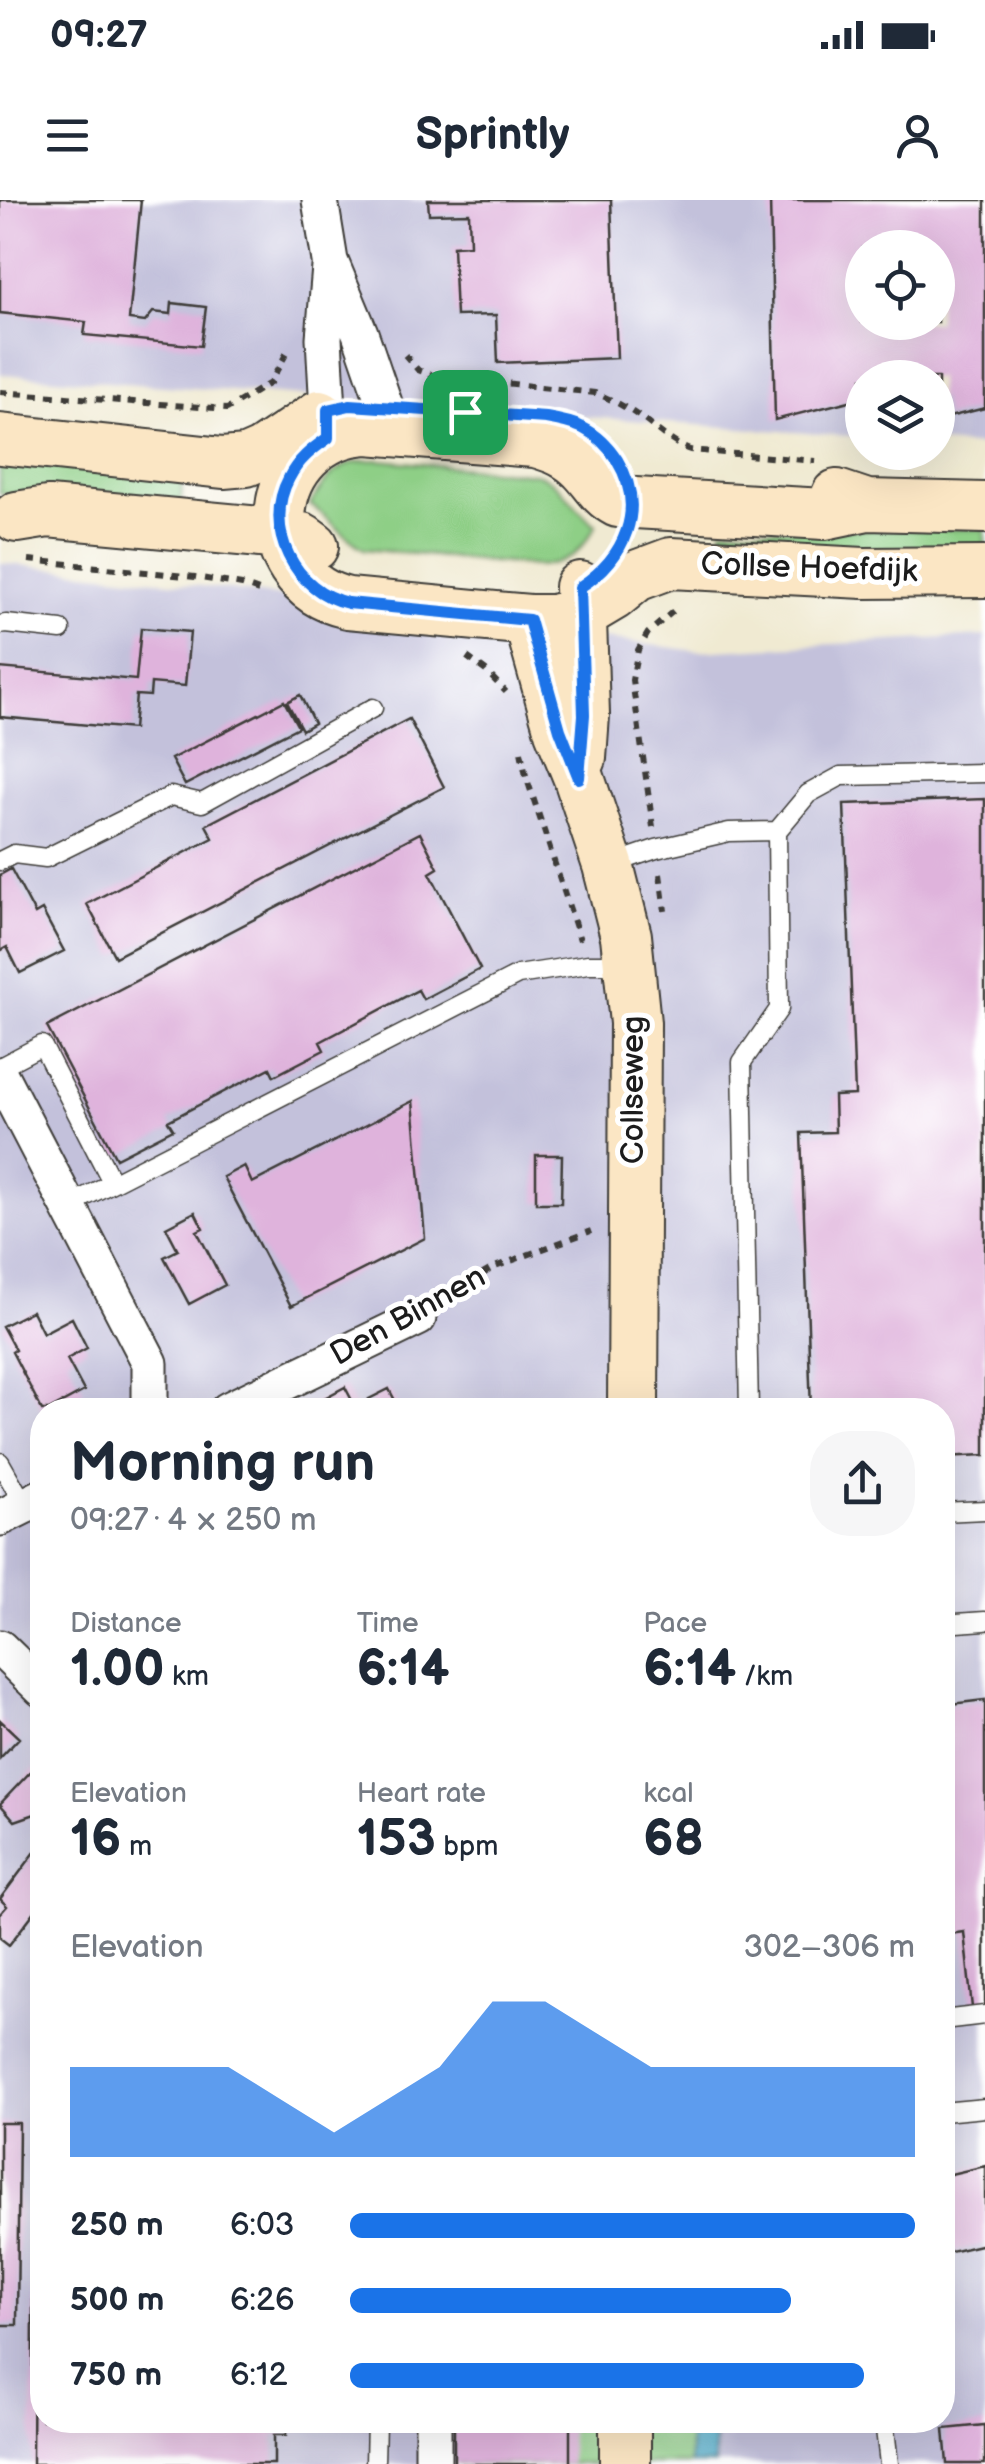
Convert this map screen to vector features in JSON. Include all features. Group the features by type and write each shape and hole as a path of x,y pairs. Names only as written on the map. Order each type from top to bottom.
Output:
{"main road":[{"path":"0,439 223,463 246,461 313,430 350,405 546,418 584,428 611,451 629,491 630,522 614,557 580,601 553,620 332,600 296,571 285,546 280,510 286,482 304,456 313,430"},
{"path":"313,430 340,433 368,429 534,442 560,450 585,469 609,498 618,502 629,491"},
{"name":"Collse Hoefdijk","path":"629,491 707,486 825,492 867,505 985,508"},
{"path":"12,530 48,512 285,546 302,538 338,572 359,581 530,595 564,592 580,601"},
{"name":"Collse Hoefdijk","path":"580,601 614,595 636,576 671,563 864,573 985,572"},
{"name":"Collseweg","path":"579,778 584,715 580,601"},
{"name":"Collseweg","path":"529,620 560,730 608,865 626,936 609,964 635,1023 634,1398"},
{"path":"624,2464 625,2433"}],"street":[{"path":"320,200 330,261 385,406"},
{"path":"313,430 330,261"},
{"path":"0,1071 150,1363 150,1398"},
{"name":"Den Binnen","path":"253,1398 418,1318"},
{"path":"0,1648 30,1677"},
{"path":"433,2433 433,2464"}],"lane":[{"path":"0,625 60,630"},
{"path":"0,861 14,854 46,858 171,796 202,803 373,708"},
{"path":"749,1398 742,1062 779,1010 776,830 808,794 841,776 985,773"},
{"path":"608,865 730,832 776,830"},
{"path":"67,1206 518,976 609,964"},
{"path":"0,1071 42,1045 112,1182"},
{"path":"0,1462 22,1507"},
{"path":"955,1511 985,1510"},
{"path":"955,1623 985,1622"},
{"path":"955,2018 985,2015"},
{"path":"955,2111 985,2108"},
{"path":"375,2464 376,2433"},
{"path":"885,2433 889,2464"}],"path":[{"path":"398,344 418,370 432,375 595,393 642,418 677,445 708,453"},
{"path":"0,392 228,409 270,383 290,346"},
{"path":"12,530 195,577"},
{"name":"Collse Hoefdijk","path":"632,680 638,650 648,634 687,600"},
{"path":"520,744 526,776 609,964"},
{"name":"Den Binnen","path":"418,1318 430,1304 496,1266 591,1231"}],"shaded area":[{"path":"0,200 985,200 985,446 955,444 955,360 845,360 845,436 0,374"},
{"path":"0,563 697,651 985,636 985,2464 0,2464"}],"green space":[{"path":"0,456 183,474 180,514 0,493"},
{"path":"379,460 536,474 554,483 596,525 573,555 558,563 537,566 364,549 310,505 337,471 355,462"},
{"path":"722,529 985,529 985,562 723,542"},
{"path":"458,2433 610,2433 609,2464 458,2464"},
{"path":"639,2433 690,2433 690,2464 639,2464"}],"water":[{"path":"690,2433 715,2433 715,2464 690,2464"}],"building":[{"path":"0,200 141,200 129,320 145,322 153,312 171,314 172,303 206,307 201,346 84,335 86,322 0,313"},
{"path":"428,200 611,200 617,358 498,363 496,315 456,316 453,246 470,245 469,213 429,214"},
{"path":"770,200 985,200 985,408 955,416 955,360 845,360 845,402 775,420"},
{"path":"141,628 190,632 185,686 151,683 150,696 136,695 133,729 0,717 0,668 136,680"},
{"path":"300,695 314,723 302,730 287,702"},
{"path":"284,701 298,727 185,785 171,759"},
{"path":"409,719 444,787 115,957 87,904 213,838 206,825"},
{"path":"985,799 985,1455 955,1456 955,1398 811,1398 801,1133 835,1132 834,1096 855,1095 844,804"},
{"path":"420,833 438,868 430,873 480,969 423,999 418,990 320,1042 324,1050 274,1076 270,1068 168,1121 173,1129 116,1158 47,1027"},
{"path":"11,869 35,914 42,910 64,951 20,973 7,947 0,951 0,875"},
{"path":"413,1101 425,1238 291,1306 223,1177 244,1166 252,1183"},
{"path":"536,1155 562,1155 561,1203 536,1203"},
{"path":"195,1212 203,1228 197,1231 225,1285 189,1304 164,1257 178,1250 166,1227"},
{"path":"32,1311 43,1333 72,1318 87,1348 67,1359 84,1391 71,1398 36,1398 2,1326"},
{"path":"345,1387 351,1398 324,1398"},
{"path":"389,1389 394,1398 371,1398"},
{"path":"985,1700 985,2007 972,2008 964,1932 955,1933 955,1703"},
{"path":"0,1720 19,1738 0,1758"},
{"path":"30,1772 30,1816 15,1821 0,1804"},
{"path":"30,1859 30,1918 9,1945 0,1938 0,1914 7,1906 0,1899"},
{"path":"0,2123 19,2123 17,2325 0,2325"},
{"path":"985,2166 985,2244 955,2251 955,2173"},
{"path":"985,2425 985,2464 947,2464 944,2433 955,2433 955,2428"},
{"path":"32,2433 286,2433 274,2435 274,2464 32,2464"},
{"path":"454,2433 570,2433 570,2464 454,2464"}],"route":[{"path":"350,405 465,412 546,418 584,428 611,451 626,480 631,503 630,522 623,540 614,557 580,587 584,715 579,778 547,692 529,620 332,600 296,571 285,547 280,510 286,482 304,456 328,438 328,410 350,405"}]}
